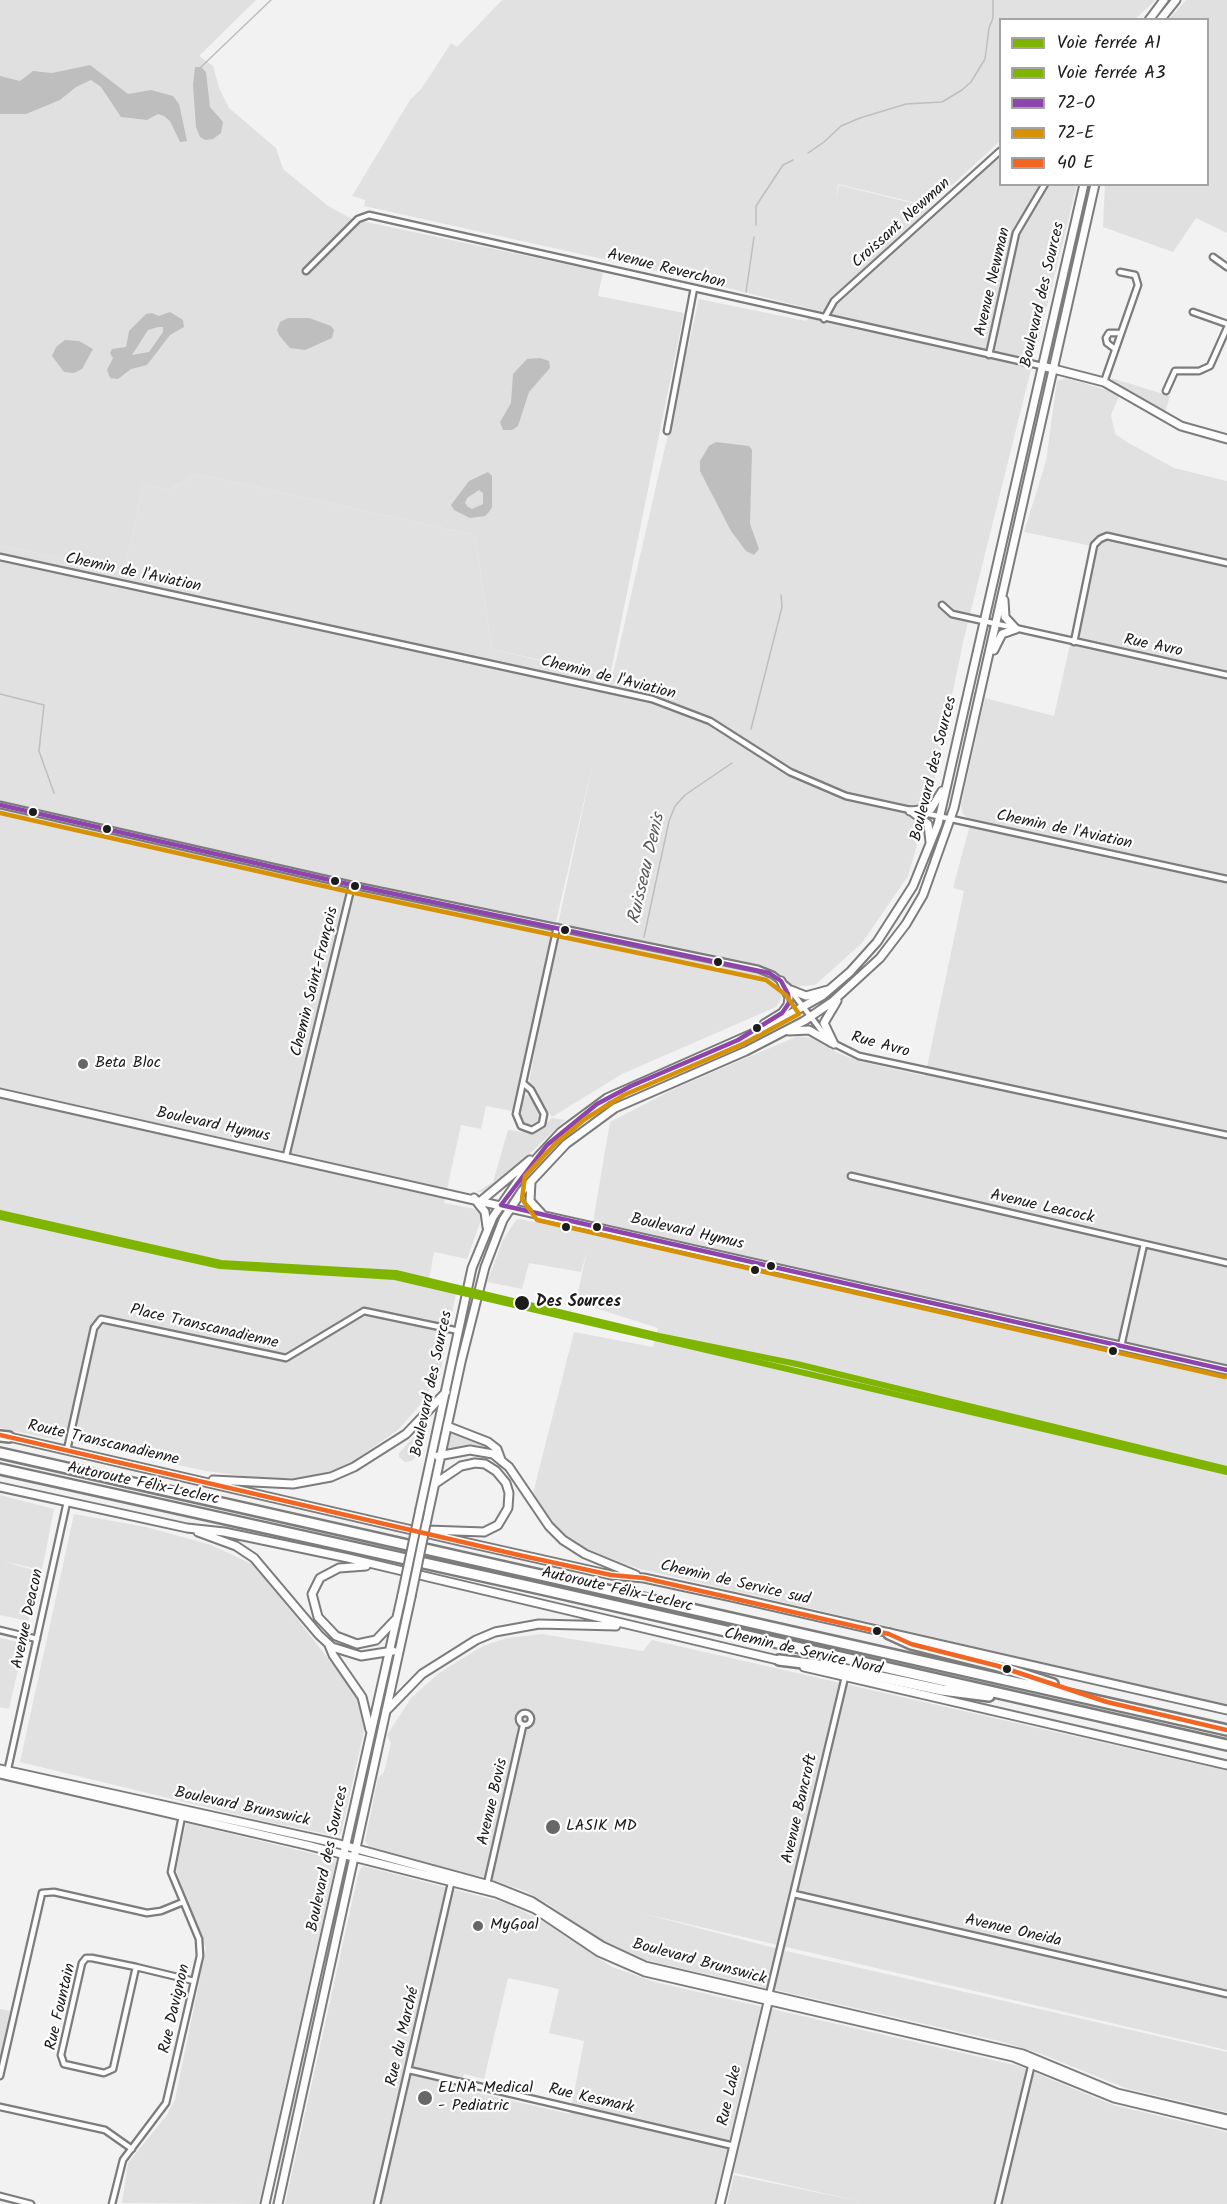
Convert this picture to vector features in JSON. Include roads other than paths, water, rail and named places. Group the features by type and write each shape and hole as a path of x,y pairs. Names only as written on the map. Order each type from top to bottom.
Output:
{"highway":[{"name":"Autoroute Félix-Leclerc","path":"0,1453 1227,1730"},
{"name":"Autoroute Félix-Leclerc","path":"0,1469 1227,1745"},
{"path":"889,1634 911,1644 998,1666 1107,1702"},
{"path":"778,1660 834,1667 942,1690 1042,1703"}],"main road":[{"path":"1150,18 1164,0"},
{"path":"1162,18 1176,0"},
{"name":"Boulevard des Sources","path":"265,2204 390,1652 470,1276 487,1230 501,1205 542,1152 573,1122 607,1098 804,1008 830,990 850,972 888,928 909,894 930,848 939,817 1084,186"},
{"name":"Boulevard des Sources","path":"278,2204 356,1853 436,1483 440,1455 484,1267 511,1207 532,1179 573,1137 615,1108 810,1017 844,992 880,958 910,918 928,884 951,819 1095,186"},
{"path":"1042,366 1104,382 1181,426 1227,439"},
{"path":"987,663 1002,634 1016,629 1005,617 1003,591"},
{"path":"910,811 926,811 933,808 948,780"},
{"path":"910,811 928,824 930,848"},
{"path":"738,1040 785,1010 789,997 781,981"},
{"path":"790,990 806,996 830,990"},
{"path":"834,1044 825,1030 824,1021 844,992"},
{"path":"784,1031 808,1030 834,1044"},
{"name":"Boulevard Hymus","path":"0,1093 474,1198 1227,1370"},
{"path":"482,1200 542,1152"},
{"path":"532,1179 529,1197 542,1214"},
{"path":"474,1198 486,1212 487,1230"},
{"path":"201,1479 293,1484 331,1477 354,1467 406,1434 446,1392"},
{"path":"447,1426 488,1442 496,1449 501,1460"},
{"name":"Route Transcanadienne","path":"3,1436 201,1479"},
{"path":"431,1460 440,1455 475,1450 490,1453 511,1470 549,1526 562,1540 585,1554 644,1578"},
{"path":"412,1529 484,1532 498,1525 508,1508 509,1493 506,1483 496,1471 485,1464 475,1463 461,1466 436,1483"},
{"name":"Chemin de Service sud","path":"201,1479 276,1500 611,1575 644,1578 1227,1710"},
{"path":"0,1487 188,1528 224,1532 374,1566"},
{"path":"188,1528 236,1546 255,1558 329,1645 333,1655 362,1697 371,1731"},
{"path":"374,1566 344,1567 323,1575 313,1590 315,1611 331,1632 357,1644 379,1638 397,1618"},
{"name":"Chemin de Service Nord","path":"374,1566 1227,1765"},
{"path":"385,1712 422,1674 476,1640 495,1632 538,1624 631,1627"},
{"path":"329,1645 356,1656 390,1652 400,1648"},
{"name":"Boulevard Brunswick","path":"3,1772 183,1813 346,1846 356,1853 452,1879 526,1905 595,1949 633,1968 1033,2061 1117,2092 1227,2119"},
{"name":"Boulevard Brunswick","path":"183,1813 344,1854 356,1853"},
{"name":"Boulevard Brunswick","path":"452,1879 487,1884 531,1901 598,1945 632,1961 769,1998"},
{"name":"Rue Lake","path":"720,2204 769,1998"},
{"name":"Boulevard Brunswick","path":"1033,2061 1119,2099 1227,2125"}],"street":[{"name":"Croissant Newman","path":"824,319 834,301 999,152"},
{"name":"Avenue Newman","path":"989,355 1018,229 1044,186"},
{"name":"Avenue Reverchon","path":"306,271 356,220 366,215 1042,366"},
{"path":"1213,257 1227,267"},
{"path":"1104,382 1138,281 1131,273 1120,272"},
{"path":"667,431 694,288"},
{"path":"1166,391 1175,371 1199,371 1210,366 1227,326 1193,312"},
{"path":"1115,349 1107,343 1106,338 1109,333 1120,333"},
{"path":"1074,642 1094,545 1100,539 1107,536 1227,563"},
{"name":"Chemin de l'Aviation","path":"0,557 652,699 720,726 780,766 819,786 862,801 1227,879"},
{"path":"942,606 952,614 1016,629"},
{"name":"Rue Avro","path":"1016,629 1227,675"},
{"path":"0,805 352,885"},
{"name":"Rue Avro","path":"352,885 758,969 781,981 834,1044 859,1056 1227,1135"},
{"name":"Chemin Saint-François","path":"286,1156 352,885"},
{"path":"523,1083 530,1088 544,1114 542,1124 532,1130 523,1128 516,1118 523,1083 557,927"},
{"name":"Avenue Leacock","path":"851,1176 1227,1263"},
{"path":"1121,1346 1144,1244"},
{"name":"Place Transcanadienne","path":"67,1450 94,1328 100,1319 286,1358 364,1311 459,1331"},
{"name":"Avenue Deacon","path":"3,1772 37,1639 67,1502"},
{"path":"0,1630 37,1639"},
{"name":"Avenue Bancroft","path":"769,1998 844,1677"},
{"name":"Avenue Bovis","path":"487,1884 524,1726"},
{"name":"Rue Davignon","path":"112,2204 122,2162 166,2103 194,1981 200,1946 171,1869 183,1813"},
{"name":"Rue du Marché","path":"377,2204 452,1879"},
{"path":"0,2076 43,1892 54,1892 147,1913 157,1912 183,1902"},
{"name":"Avenue Oneida","path":"794,1894 1227,1994"},
{"name":"Rue Fountain","path":"136,1967 113,2069 104,2073 64,2064 61,2055 83,1961 92,1958 136,1967 194,1981"},
{"path":"998,2204 1033,2061"},
{"name":"Rue Kesmark","path":"409,2070 734,2146"},
{"path":"0,2107 108,2131 132,2149"},
{"path":"0,2196 31,2204"}],"waterway":[{"path":"201,67 271,0"},
{"name":"Ruisseau Denis","path":"808,153 841,126 860,118 906,104 942,102 962,90 971,82 985,59 989,28 993,18 993,0"},
{"name":"Ruisseau Denis","path":"756,225 756,206 783,165 793,160"},
{"name":"Ruisseau Denis","path":"746,292 754,237"},
{"name":"Ruisseau Denis","path":"751,729 782,607 781,595"},
{"path":"0,694 44,705 39,751 54,793"},
{"name":"Ruisseau Denis","path":"644,937 669,821 675,806 685,795 732,763"}],"rail line":[{"name":"A1","path":"0,1213 221,1263 396,1273 659,1336 797,1364 1227,1469"},
{"name":"A3","path":"0,1217 220,1266 395,1277 1227,1472"}],"place":[{"name":"Beta Bloc","path":"83,1064"},
{"name":"Des Sources","path":"522,1303"},
{"name":"LASIK MD","path":"553,1827"},
{"name":"MyGoal","path":"478,1926"},
{"name":"ELNA Medical - Pediatric","path":"425,2098"}]}
